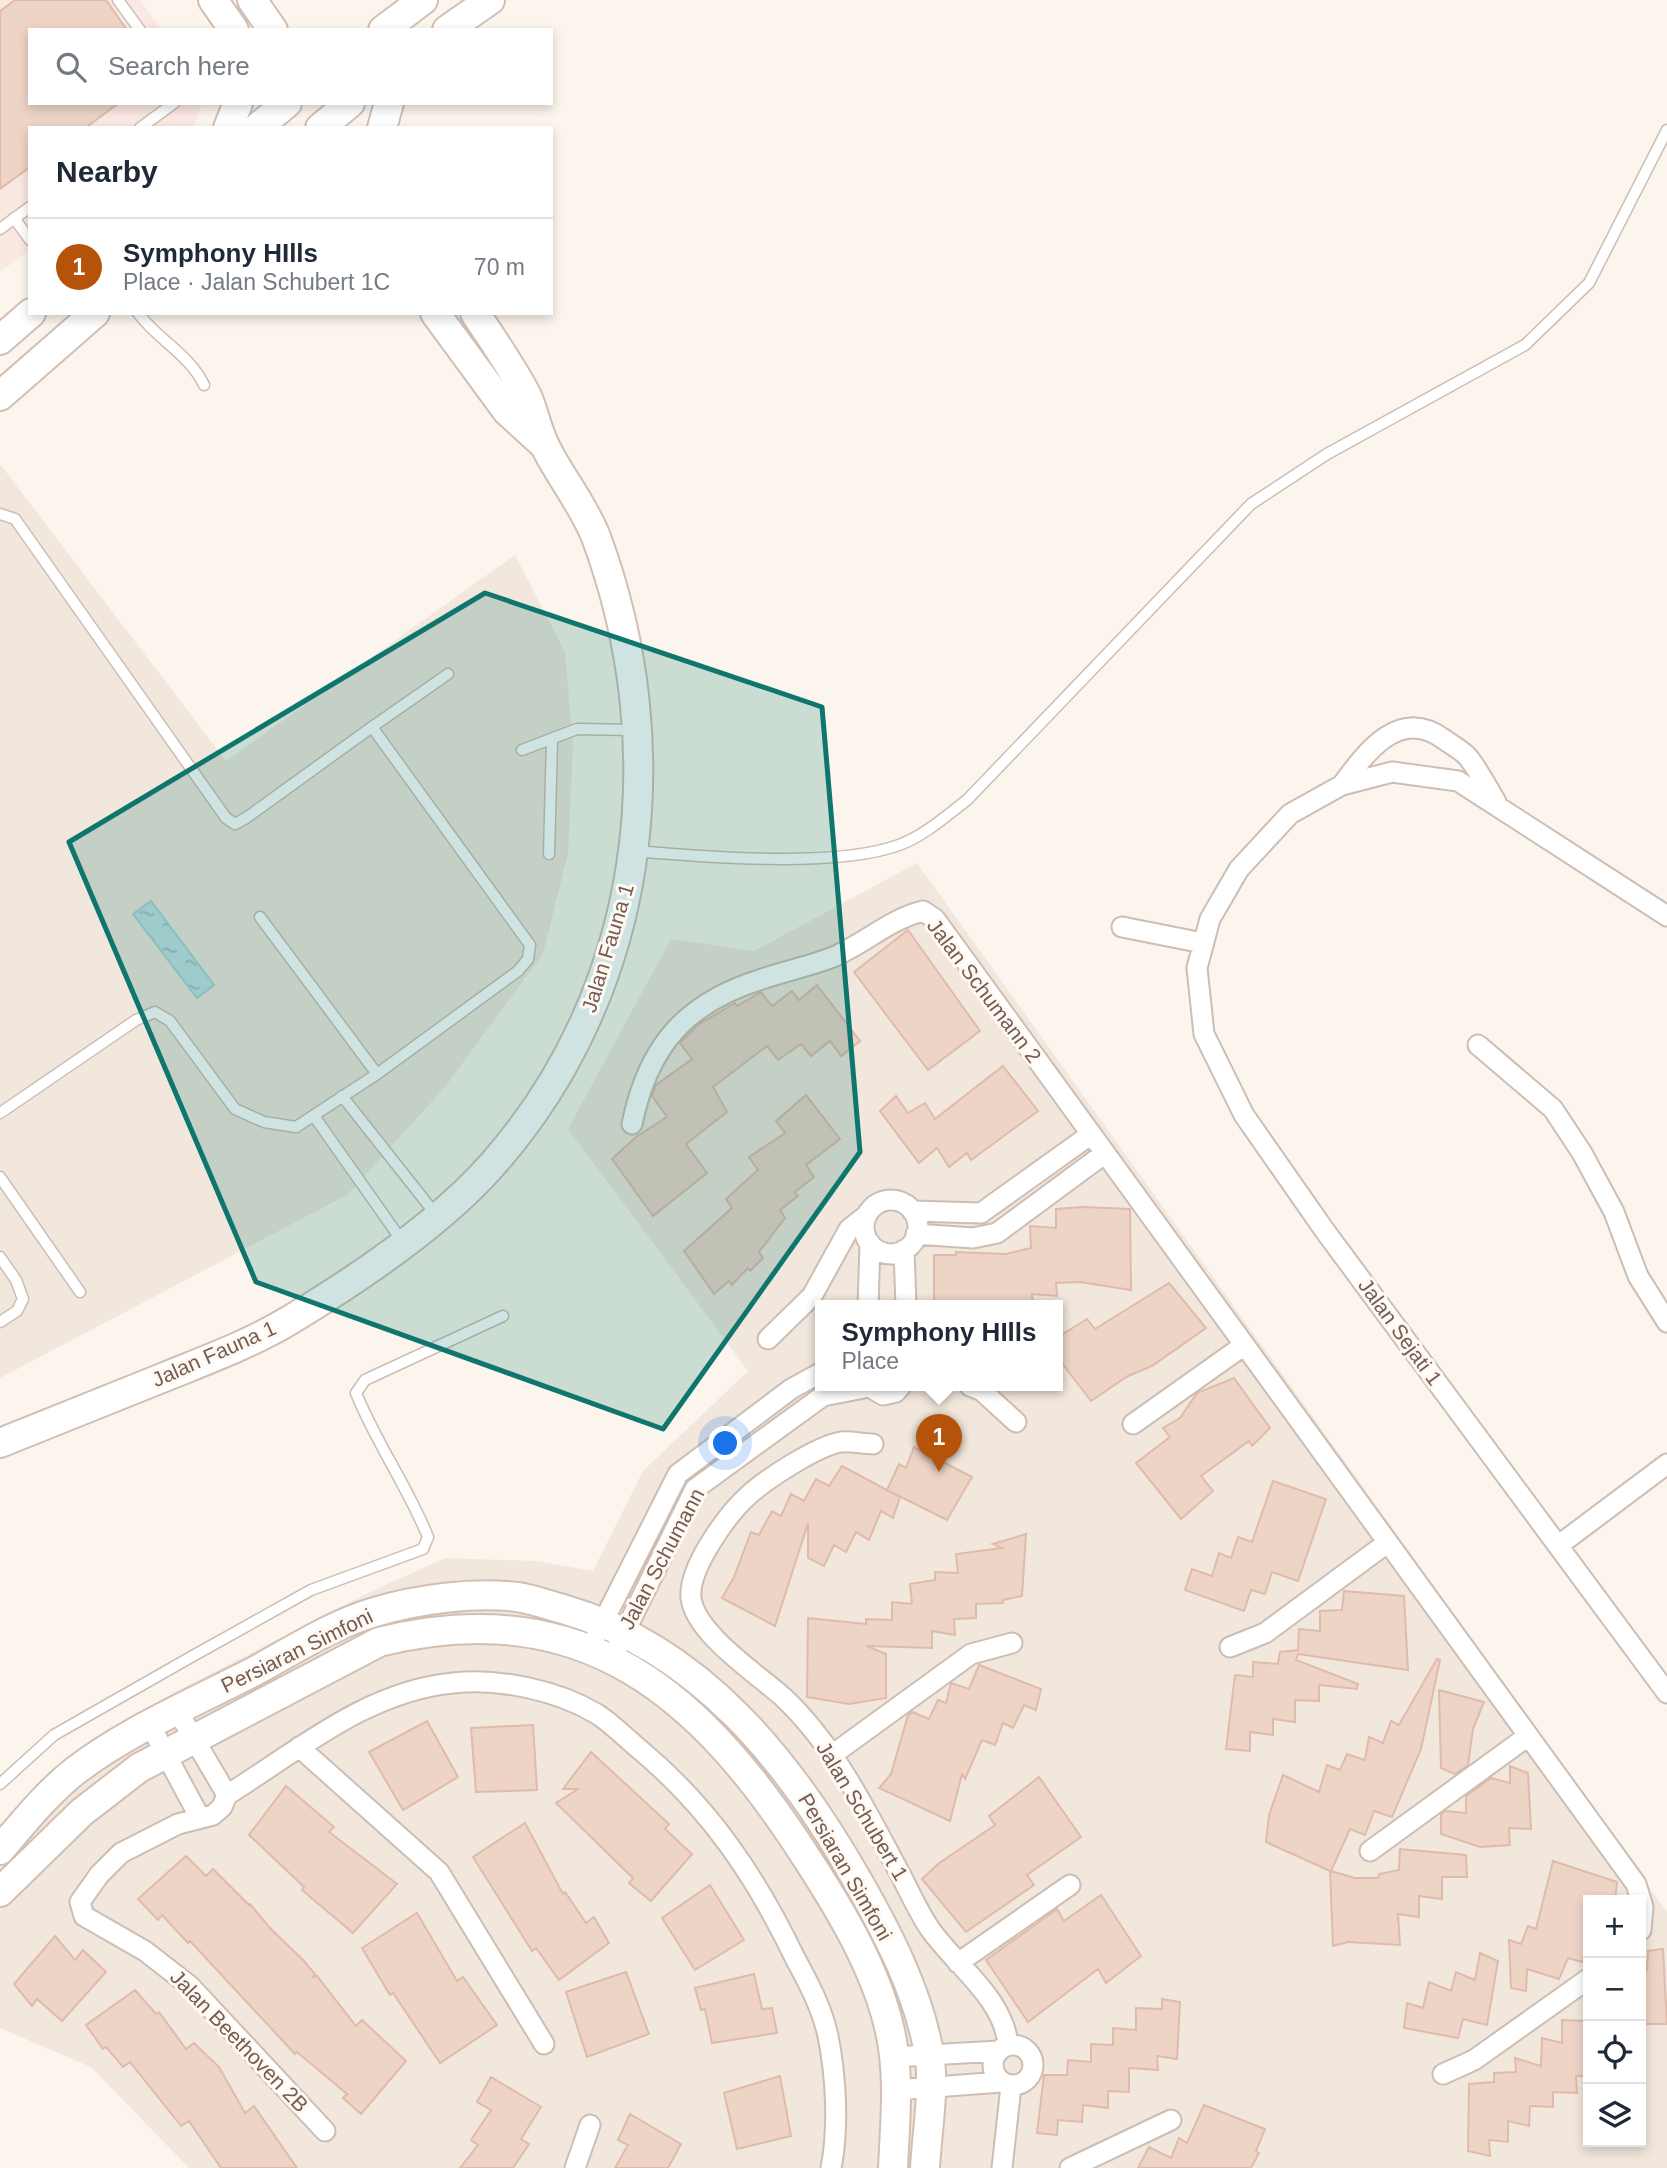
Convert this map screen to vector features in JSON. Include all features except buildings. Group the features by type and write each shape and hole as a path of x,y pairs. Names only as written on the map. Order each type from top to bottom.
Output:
{"street":[{"path":"386,28 424,0"},
{"path":"450,28 490,0"},
{"path":"229,126 237,105"},
{"path":"383,126 389,105"},
{"path":"261,126 289,110"},
{"path":"0,340 29,315"},
{"path":"0,396 93,315"},
{"name":"Jalan Fauna 1","path":"436,315 507,411 545,446"},
{"name":"Jalan Fauna 1","path":"0,1443 214,1357 288,1322 404,1244 491,1167 539,1107 585,1023 612,949 635,851 639,730 632,664 616,597 594,534 572,488 545,446 528,400 476,315"},
{"path":"1342,785 1362,758 1386,736 1406,727 1433,731 1466,755 1499,807"},
{"name":"Jalan Sejati 1","path":"1667,916 1458,782 1392,772 1342,785 1290,814 1239,869 1210,919 1196,968 1204,1034 1244,1115 1325,1231 1667,1693"},
{"name":"Jalan Schumann 2","path":"632,1124 639,1091 658,1050 673,1030 703,1005 760,979 838,955 908,915 923,911 935,919 1097,1145"},
{"path":"1122,927 1203,943"},
{"path":"1478,1045 1553,1109 1583,1153 1608,1200 1638,1276 1667,1322"},
{"path":"912,1212 981,1213 1097,1145"},
{"path":"916,1234 973,1238 997,1233 1097,1145"},
{"path":"1097,1145 1636,1884 1640,1895"},
{"path":"768,1339 812,1296 849,1229 876,1204 893,1200 902,1202 912,1212 917,1223 916,1234 904,1250 906,1300"},
{"path":"981,1213 997,1233"},
{"path":"867,1214 864,1226 870,1243 868,1300"},
{"path":"870,1243 889,1253 904,1250"},
{"path":"1133,1424 1243,1346"},
{"name":"Jalan Schumann","path":"600,1655 678,1474 791,1389 815,1376"},
{"name":"Jalan Schumann","path":"612,1626 695,1489 823,1396 849,1391"},
{"name":"Jalan Schumann","path":"876,1391 883,1395 897,1391"},
{"path":"982,1391 1016,1422"},
{"name":"Jalan Schubert 1","path":"873,1444 842,1442 827,1447 759,1486 725,1520 698,1571 691,1597 702,1625 785,1699 832,1755 862,1804 929,1928 993,2004 1007,2033 1003,2048"},
{"path":"1559,1545 1667,1464"},
{"path":"1230,1647 1265,1633 1387,1543"},
{"name":"Persiaran Simfoni","path":"0,1850 73,1773 177,1710 353,1620 404,1605 477,1596 518,1597 612,1626 646,1643 713,1693 769,1748 803,1793 859,1882 906,1975 929,2054 930,2087 925,2168"},
{"name":"Persiaran Simfoni","path":"0,1892 82,1812 139,1768 379,1642 415,1634 462,1629 515,1632 560,1639 600,1655 657,1686 725,1745 791,1832 822,1881 879,1992 891,2032 895,2090 893,2168"},
{"path":"832,1755 971,1654 1012,1643"},
{"path":"150,1726 199,1816 213,1815 222,1807 227,1795 299,1747 372,1706 400,1695 455,1682 542,1691 597,1714 678,1782 705,1812 757,1885 781,1928 808,1983 828,2037 835,2133 831,2168"},
{"path":"177,1710 192,1740 227,1795"},
{"path":"1370,1850 1528,1737"},
{"path":"299,1747 439,1872 544,2044"},
{"name":"Jalan Beethoven 2B","path":"199,1816 121,1853 99,1875 80,1902 80,1909 84,1916 145,1951 190,1986 325,2131"},
{"path":"958,1963 1070,1885"},
{"path":"1443,2074 1475,2060 1583,1983"},
{"path":"1002,2168 1006,2084 993,2069 993,2059 1003,2048"},
{"path":"894,2057 1003,2048 1026,2050 1033,2067 1028,2079 1006,2084 895,2090"},
{"path":"1070,2168 1171,2120"},
{"path":"575,2168 590,2125"}],"lane":[{"path":"118,0 139,28"},
{"path":"143,126 171,105"},
{"path":"635,851 696,856 855,855 900,845 932,827 967,800 1251,504 1327,454 1525,345 1589,283 1667,130"},
{"path":"0,229 28,208"},
{"path":"14,218 28,237"},
{"path":"139,315 152,332 195,366 204,385"},
{"path":"0,514 15,519 226,818 235,824 448,674"},
{"path":"0,1113 136,1020 155,1012 170,1021 235,1109 264,1122 296,1127 377,1074 518,971 528,959 530,945 372,727"},
{"path":"522,750 577,729 639,730"},
{"path":"549,854 552,740"},
{"path":"260,917 377,1074"},
{"path":"342,1096 436,1216"},
{"path":"314,1116 404,1244"},
{"path":"0,1177 80,1292"},
{"path":"0,1257 16,1280 23,1299 17,1311 0,1322"},
{"path":"0,1784 54,1735 191,1657 312,1590 423,1549 428,1537 420,1516 367,1422 356,1393 365,1380 503,1316"}],"highlighted area":[{"path":"485,593 822,707 860,1152 663,1429 256,1282 69,842"}],"shaded area":[{"path":"0,0 140,0 161,28 28,28 28,105 201,105 193,126 28,126 28,251 0,272"},
{"path":"0,464 226,761 515,555 565,652 573,746 568,853 543,954 445,1087 347,1195 0,1378"},
{"path":"917,863 1667,1912 1667,2168 189,2168 91,2067 0,2028 0,1825 69,1755 175,1692 368,1593 445,1558 536,1561 593,1571 643,1471 748,1371 568,1129 671,939 754,951"}],"water":[{"path":"151,901 214,985 197,998 133,914"}],"place":[{"name":"Symphony HIlls","path":"939,1472"}]}
